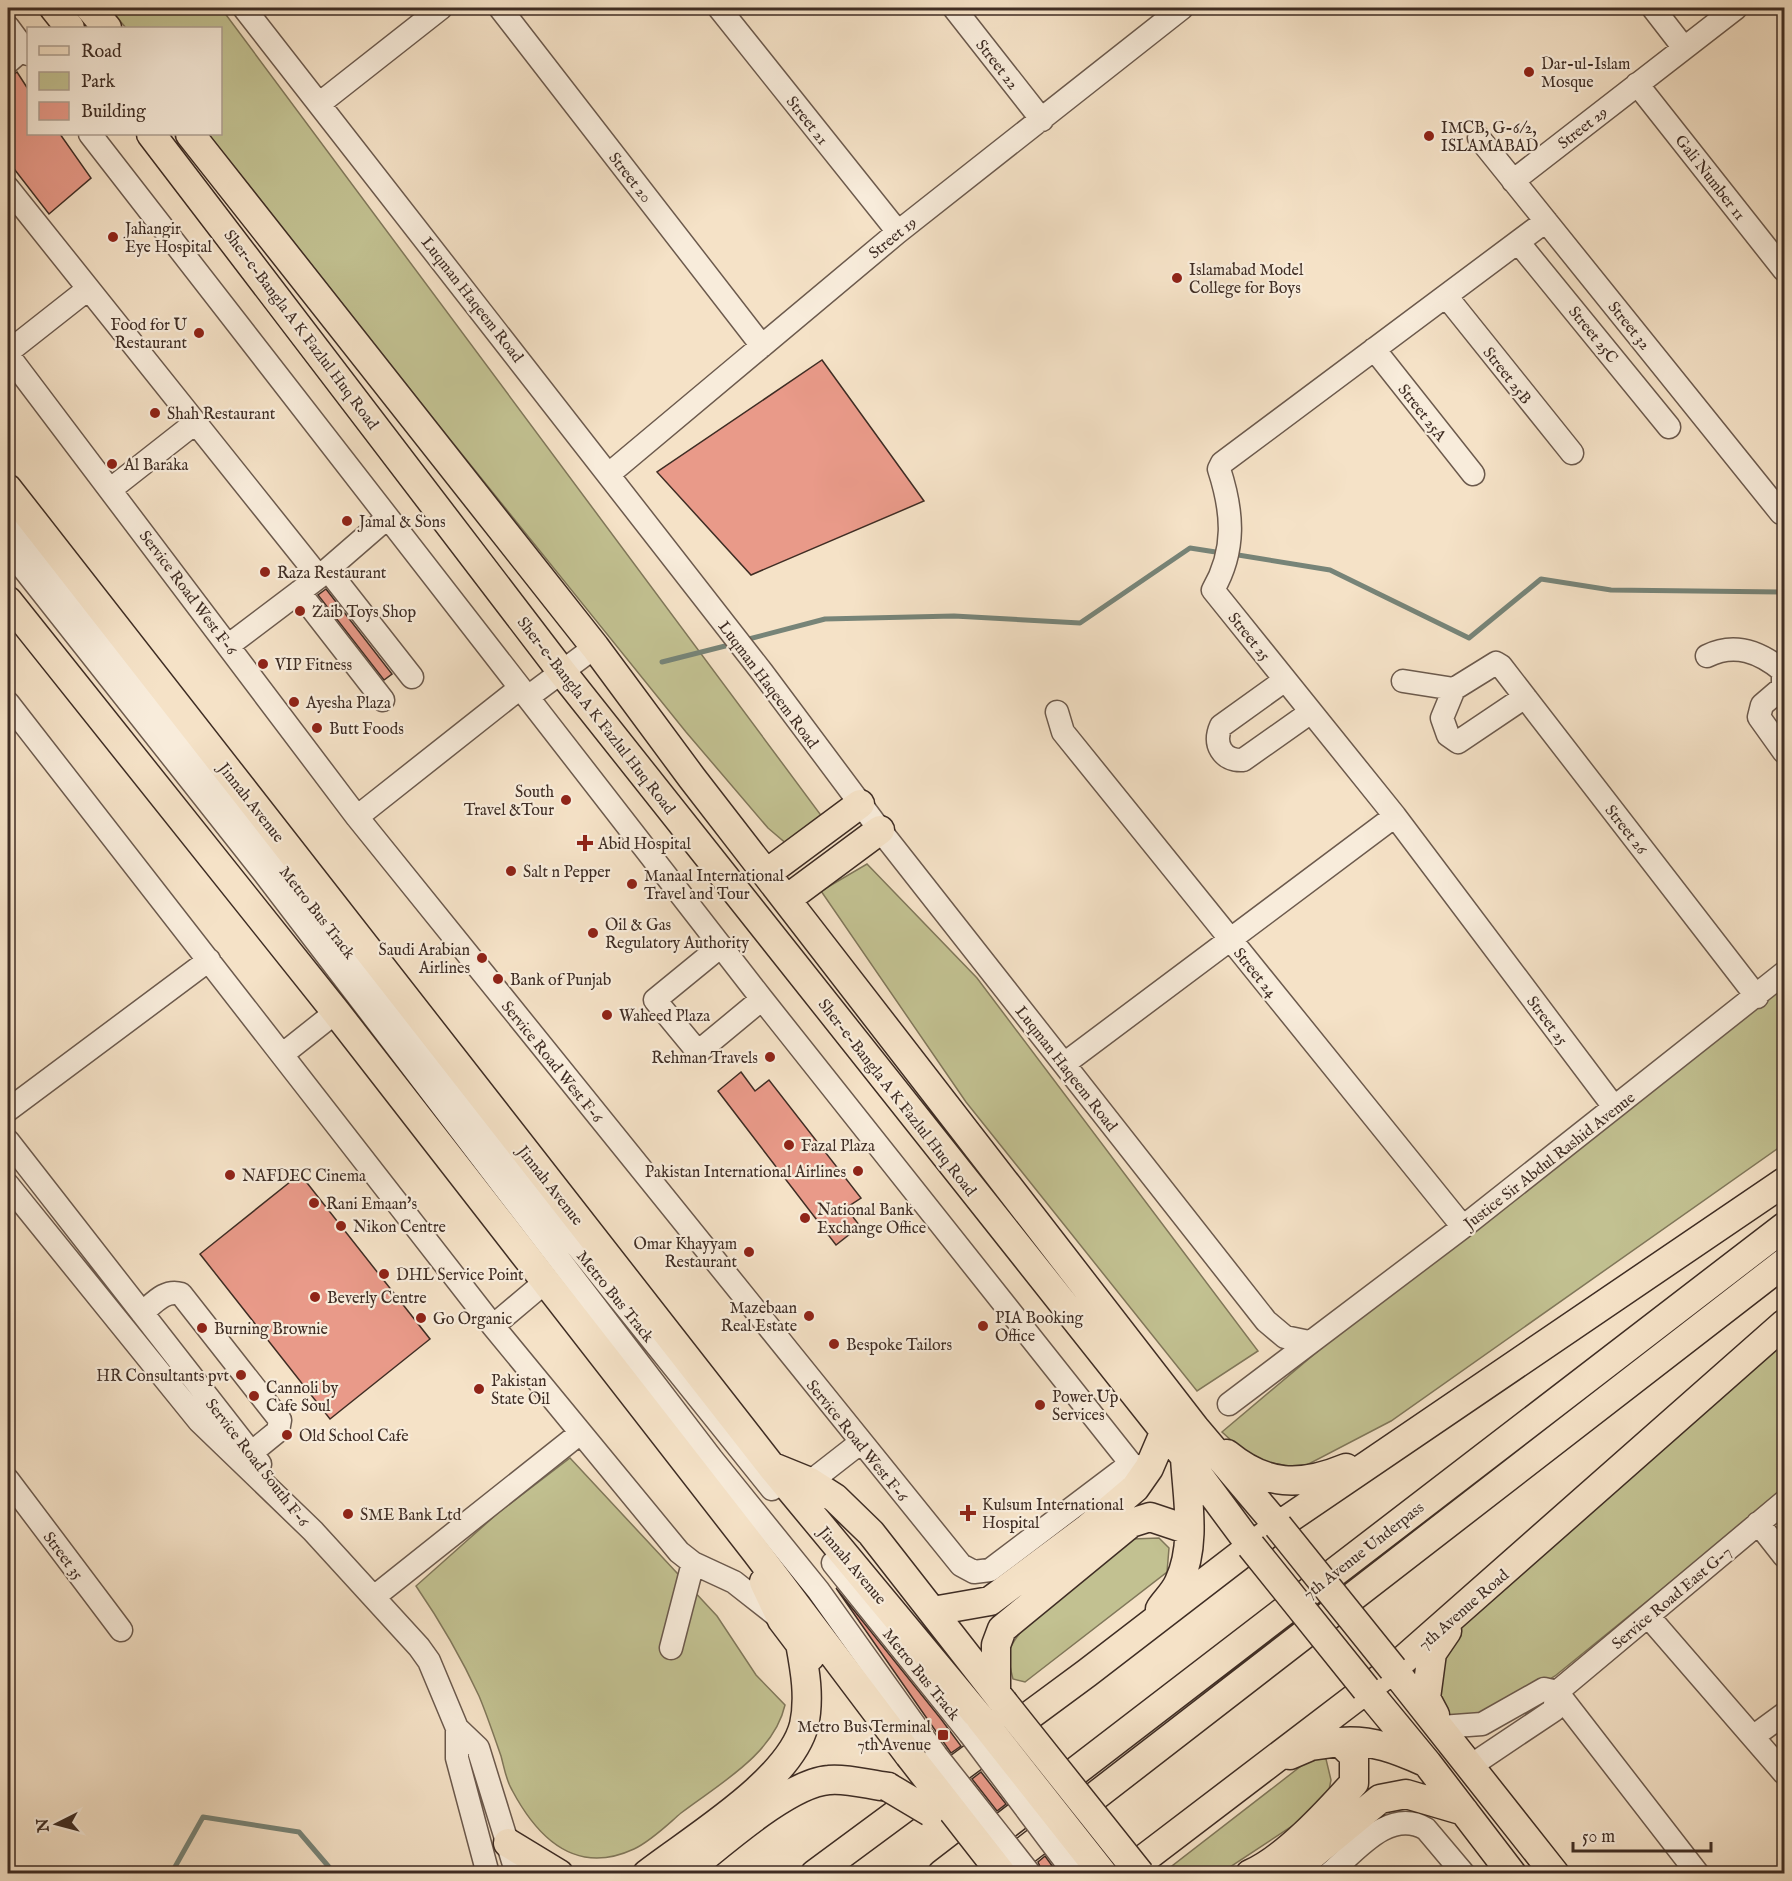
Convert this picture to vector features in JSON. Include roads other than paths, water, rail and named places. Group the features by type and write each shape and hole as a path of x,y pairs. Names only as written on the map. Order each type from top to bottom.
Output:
{"main road":[{"path":"90,8 106,27"},
{"name":"Sher-e-Bangla A K Fazlul Huq Road","path":"153,135 562,672 1185,1457 1251,1546 1366,1689"},
{"name":"Sher-e-Bangla A K Fazlul Huq Road","path":"191,135 595,647 692,778 788,899 1195,1428 1278,1526 1393,1669"},
{"name":"Jinnah Avenue","path":"8,489 771,1466 987,1711 1103,1874"},
{"path":"8,601 336,1012 544,1283 756,1552 907,1766 930,1812 978,1874"},
{"path":"767,873 860,804"},
{"path":"788,899 880,830"},
{"path":"815,1874 1147,1628 1278,1526 1785,1182"},
{"name":"7th Avenue Underpass","path":"942,1874 1785,1227"},
{"name":"7th Avenue Underpass","path":"996,1874 1785,1263"},
{"name":"7th Avenue Road","path":"1124,1874 1259,1768 1393,1669 1785,1324"},
{"path":"1195,1428 1245,1468 1279,1481 1303,1482 1326,1476 1382,1454"},
{"path":"933,1611 990,1600 1125,1498 1141,1466 1164,1433"},
{"path":"1147,1628 1179,1583 1187,1558 1189,1530 1185,1457"},
{"path":"771,1466 810,1482 835,1498 871,1533 933,1611 987,1711 1140,1874"},
{"path":"987,1711 996,1645 1002,1629 1131,1523 1150,1517 1189,1530"},
{"path":"756,1552 768,1592 782,1620 1002,1874"},
{"path":"1441,1726 1425,1698 1432,1653 1460,1612"},
{"path":"647,1874 762,1788 788,1756 803,1727 806,1709 805,1672 800,1643"},
{"path":"1393,1669 1472,1765 1555,1874"},
{"path":"1366,1689 1427,1763 1512,1874"},
{"path":"1259,1768 1311,1746 1356,1741 1394,1748 1427,1763"},
{"path":"1250,1874 1273,1860 1331,1809 1354,1783 1354,1756 1340,1742"},
{"path":"683,1874 784,1798 806,1785 907,1766"},
{"path":"1289,1874 1380,1800 1406,1794 1464,1811"},
{"path":"508,1843 559,1874"}],"street":[{"name":"Luqman Haqeem Road","path":"244,8 609,474 762,672 880,830 1266,1321 1285,1337 1309,1342"},
{"path":"319,104 441,8"},
{"name":"Street 20","path":"500,8 762,346"},
{"name":"Street 21","path":"719,8 898,232"},
{"name":"Street 22","path":"954,8 1042,120"},
{"path":"1653,8 1684,48"},
{"name":"Street 29","path":"1513,181 1736,8"},
{"name":"Street 19","path":"609,474 898,232 1042,120 1172,10"},
{"path":"8,27 20,54"},
{"name":"Gali Number 11","path":"1637,84 1785,270"},
{"path":"91,135 762,999 1141,1466"},
{"name":"Street 32","path":"1479,138 1781,513"},
{"path":"8,188 195,423 412,677"},
{"name":"Street 25","path":"1546,221 1222,463 1219,469 1229,498 1230,526 1226,566 1213,590 1395,816 1614,1107"},
{"name":"Street 25C","path":"1518,242 1669,427"},
{"path":"8,353 88,289"},
{"name":"Street 25B","path":"1446,296 1572,453"},
{"name":"Street 25A","path":"1374,349 1473,474"},
{"name":"Service Road West F-6","path":"8,353 357,817 860,1443 961,1565 981,1574 990,1570 1113,1476 1141,1466"},
{"path":"111,489 195,423"},
{"name":"Metro Bus Track","path":"8,516 551,1214 987,1711 1075,1874"},
{"path":"229,645 323,573 387,518"},
{"name":"Metro Bus Track","path":"8,549 264,873 712,1459 818,1590 907,1766 1030,1874"},
{"path":"299,592 383,700"},
{"path":"357,817 524,693 562,672 595,647"},
{"path":"1707,656 1717,651 1741,648 1773,663 1783,671 1783,687 1762,705 1759,717 1785,752"},
{"name":"Street 26","path":"1454,689 1496,663 1501,666 1757,997"},
{"path":"1285,680 1221,726 1216,737 1218,746 1225,756 1234,761 1243,760 1311,712"},
{"path":"1403,681 1454,689 1442,718 1448,735 1458,742 1525,697"},
{"path":"8,703 579,1434 679,1552 693,1563 734,1582 782,1620"},
{"name":"Street 24","path":"1057,712 1063,732 1463,1227"},
{"path":"1064,1064 1395,816"},
{"path":"721,946 655,1000 698,1052 762,999"},
{"path":"8,1110 209,960"},
{"name":"Justice Sir Abdul Rashid Avenue","path":"1229,1404 1463,1227 1785,973"},
{"path":"283,1054 336,1012"},
{"name":"Service Road South F-6","path":"8,1141 313,1531"},
{"name":"Service Road South F-6","path":"8,1185 199,1421 313,1531"},
{"path":"493,1326 544,1283"},
{"path":"142,1313 165,1294 174,1292 181,1294 259,1393 280,1420 280,1426 251,1453"},
{"path":"374,1597 579,1434"},
{"path":"810,1482 860,1443"},
{"name":"Street 35","path":"8,1480 121,1630"},
{"name":"Service Road East G-7","path":"1557,1692 1785,1502"},
{"path":"1758,1523 1785,1556"},
{"path":"313,1531 429,1661 457,1728 478,1749 517,1874"},
{"path":"671,1648 693,1563"},
{"path":"1648,1616 1785,1773"},
{"path":"1441,1726 1482,1724 1544,1689 1557,1692 1698,1874"},
{"path":"1472,1765 1554,1710 1557,1692"},
{"path":"1754,1736 1785,1714"},
{"path":"457,1728 457,1758 488,1874"},
{"path":"1329,1874 1380,1831 1400,1822 1418,1824 1426,1829 1464,1874"}],"waterway":[{"path":"745,640 825,619 954,616 1080,623 1190,548 1222,553"},
{"path":"1232,554 1330,570 1469,638 1541,579 1611,590 1784,592"},
{"path":"662,662 733,644"},
{"path":"171,1874 203,1817 299,1832 335,1874"}],"place":[{"name":"Dar-ul-Islam Mosque","path":"1529,72"},
{"name":"IMCB, G-6/2, ISLAMABAD","path":"1429,136"},
{"name":"Jahangir Eye Hospital","path":"113,237"},
{"name":"Islamabad Model College for Boys","path":"1177,278"},
{"name":"Food for U Restaurant","path":"199,333"},
{"name":"Shah Restaurant","path":"155,413"},
{"name":"Al Baraka","path":"112,464"},
{"name":"Jamal & Sons","path":"347,521"},
{"name":"Raza Restaurant","path":"265,572"},
{"name":"Zaib Toys Shop","path":"300,611"},
{"name":"VIP Fitness","path":"263,664"},
{"name":"Ayesha Plaza","path":"294,702"},
{"name":"Butt Foods","path":"317,728"},
{"name":"South Travel &Tour","path":"566,800"},
{"name":"Abid Hospital","path":"585,843"},
{"name":"Salt n Pepper","path":"511,871"},
{"name":"Manaal International Travel and Tour","path":"632,884"},
{"name":"Oil & Gas Regulatory Authority","path":"593,933"},
{"name":"Saudi Arabian Airlines","path":"482,958"},
{"name":"Bank of Punjab","path":"498,979"},
{"name":"Waheed Plaza","path":"607,1015"},
{"name":"Rehman Travels","path":"770,1057"},
{"name":"Fazal Plaza","path":"789,1145"},
{"name":"Pakistan International Airlines","path":"858,1171"},
{"name":"NAFDEC Cinema","path":"230,1175"},
{"name":"Rani Emaan's","path":"314,1203"},
{"name":"National Bank Exchange Office","path":"805,1218"},
{"name":"Nikon Centre","path":"341,1226"},
{"name":"Omar Khayyam Restaurant","path":"749,1252"},
{"name":"DHL Service Point","path":"384,1274"},
{"name":"Beverly Centre","path":"315,1297"},
{"name":"Mazebaan Real Estate","path":"809,1316"},
{"name":"Go Organic","path":"421,1318"},
{"name":"PIA Booking Office","path":"983,1326"},
{"name":"Burning Brownie","path":"202,1328"},
{"name":"Bespoke Tailors","path":"834,1344"},
{"name":"HR Consultants pvt","path":"241,1375"},
{"name":"Pakistan State Oil","path":"479,1389"},
{"name":"Cannoli by Cafe Soul","path":"254,1396"},
{"name":"Power Up Services","path":"1040,1405"},
{"name":"Old School Cafe","path":"287,1435"},
{"name":"Kulsum International Hospital","path":"968,1513"},
{"name":"SME Bank Ltd","path":"348,1514"},
{"name":"Metro Bus Terminal 7th Avenue","path":"943,1735"}]}
